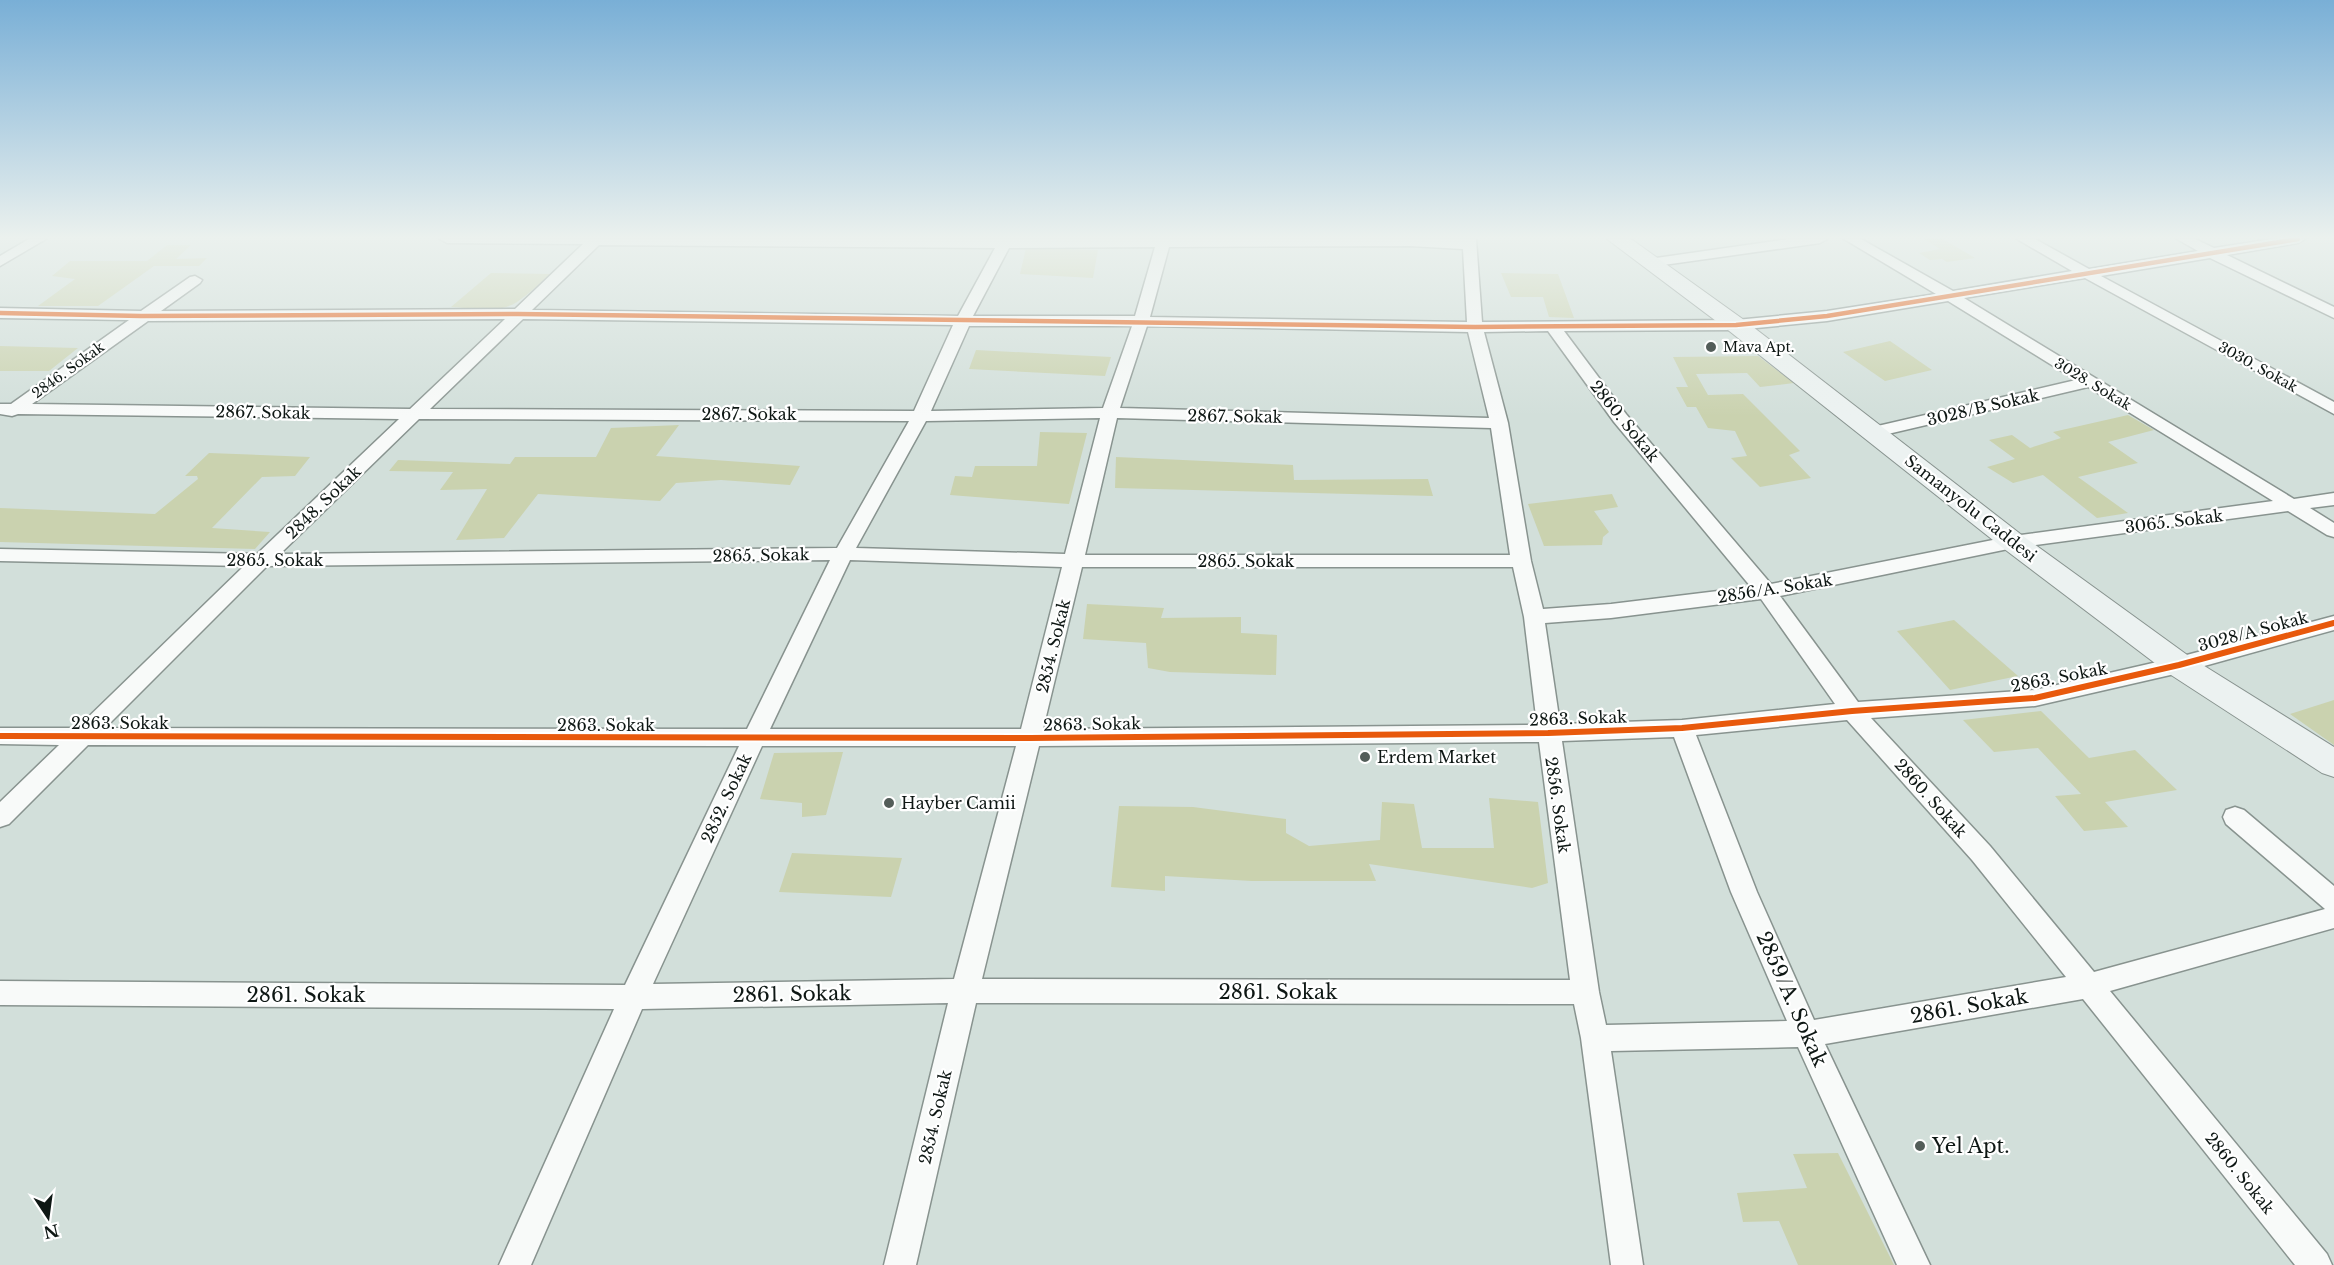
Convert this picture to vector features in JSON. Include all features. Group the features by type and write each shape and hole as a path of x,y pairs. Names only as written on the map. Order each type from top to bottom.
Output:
{"street":[{"name":"2846. Sokak","path":"0,420 7,410 168,298"},
{"name":"2848. Sokak","path":"0,817 535,298"},
{"name":"2852. Sokak","path":"515,1265 633,997 754,739 843,554 921,416 975,298"},
{"name":"2854. Sokak","path":"900,1265 965,991 1110,413 1148,298"},
{"name":"2856. Sokak","path":"1473,298 1475,327 1498,423 1521,561 1534,617 1585,992 1595,1038 1628,1265"},
{"name":"Samanyolu Caddesi","path":"1698,298 1875,432 2013,542 2179,665 2334,764"},
{"path":"0,313 141,316 518,314 1475,327 1736,325 1827,316 1931,298"},
{"name":"3028. Sokak","path":"1954,298 2334,531"},
{"name":"3030. Sokak","path":"2130,298 2334,409"},
{"path":"2304,298 2334,313"},
{"name":"2860. Sokak","path":"1552,326 1620,418 1766,592 1852,711 1981,853 2316,1265"},
{"name":"3028/B Sokak","path":"1875,432 2090,382"},
{"name":"2867. Sokak","path":"7,410 921,416 1110,413 1498,423"},
{"name":"3065. Sokak","path":"2013,542 2334,499"},
{"name":"2856/A. Sokak","path":"1534,617 1611,611 1766,592 2013,542"},
{"name":"2865. Sokak","path":"0,555 262,561 843,554 1074,561 1521,561"},
{"name":"3028/A Sokak","path":"2179,665 2334,623"},
{"name":"2863. Sokak","path":"0,736 754,739 1548,733 1682,728 1852,711 2035,699 2179,665"},
{"name":"2859/A. Sokak","path":"1682,728 1744,892 1806,1034 1914,1265"},
{"path":"2235,817 2334,901"},
{"name":"2861. Sokak","path":"1595,1038 1806,1034 2087,986 2334,917"},
{"name":"2861. Sokak","path":"0,993 633,997 965,991 1585,992"}],"green space":[{"path":"49,298 109,298 98,306 38,306"},
{"path":"462,298 523,298 502,308 451,307"},
{"path":"1543,298 1567,298 1574,318 1549,317"},
{"path":"1890,341 1932,370 1885,381 1843,352"},
{"path":"0,346 78,348 49,371 0,371"},
{"path":"976,350 1111,357 1105,376 969,369"},
{"path":"1758,356 1794,383 1760,387 1747,373 1696,374 1708,395 1743,394 1800,451 1789,455 1811,478 1760,487 1731,458 1747,456 1735,431 1708,428 1696,407 1687,407 1676,387 1688,387 1673,357"},
{"path":"2128,415 2154,430 2108,442 2138,463 2078,477 2128,513 2097,518 2043,475 2013,483 1987,467 2015,459 1989,440 2012,435 2030,448 2061,438 2053,432"},
{"path":"679,425 656,456 800,466 790,485 721,480 676,483 660,501 538,494 504,538 456,540 487,489 440,490 453,472 389,471 398,460 510,464 515,457 596,457 611,428"},
{"path":"1040,432 1087,433 1069,504 950,495 955,476 972,477 975,466 1037,466"},
{"path":"209,453 310,457 295,476 262,477 212,528 270,532 255,549 0,542 0,508 155,514 198,479 197,476 185,476"},
{"path":"1116,457 1293,465 1294,480 1428,479 1433,496 1115,488"},
{"path":"1612,494 1618,507 1594,511 1609,532 1603,537 1602,545 1544,546 1528,504"},
{"path":"1087,604 1164,608 1161,618 1241,617 1241,633 1277,635 1276,675 1170,672 1148,668 1146,643 1083,639"},
{"path":"1954,620 2018,676 1950,690 1897,631"},
{"path":"2334,700 2334,745 2290,714"},
{"path":"2041,711 2089,758 2135,750 2177,790 2105,802 2128,827 2084,831 2055,796 2081,794 2038,748 1994,752 1963,720"},
{"path":"843,752 826,815 802,817 802,803 760,799 774,753"},
{"path":"1489,798 1538,802 1548,883 1532,888 1369,864 1376,881 1252,881 1165,876 1165,891 1111,887 1119,806 1193,807 1286,819 1286,833 1309,846 1380,840 1382,802 1414,804 1422,848 1494,848"},
{"path":"792,853 902,858 891,897 779,892"},
{"path":"1838,1153 1894,1265 1798,1265 1779,1221 1743,1222 1737,1193 1807,1188 1793,1154"}],"cycle path":[{"path":"0,313 141,316 518,314 1475,327 1736,325 1827,316 1937,298"},
{"path":"0,736 1030,738 1548,733 1682,728 1852,711 2035,698 2179,665 2334,623"}],"place":[{"name":"Mava Apt.","path":"1711,347"},
{"name":"Erdem Market","path":"1365,757"},
{"name":"Hayber Camii","path":"889,803"},
{"name":"Yel Apt.","path":"1920,1146"}]}
